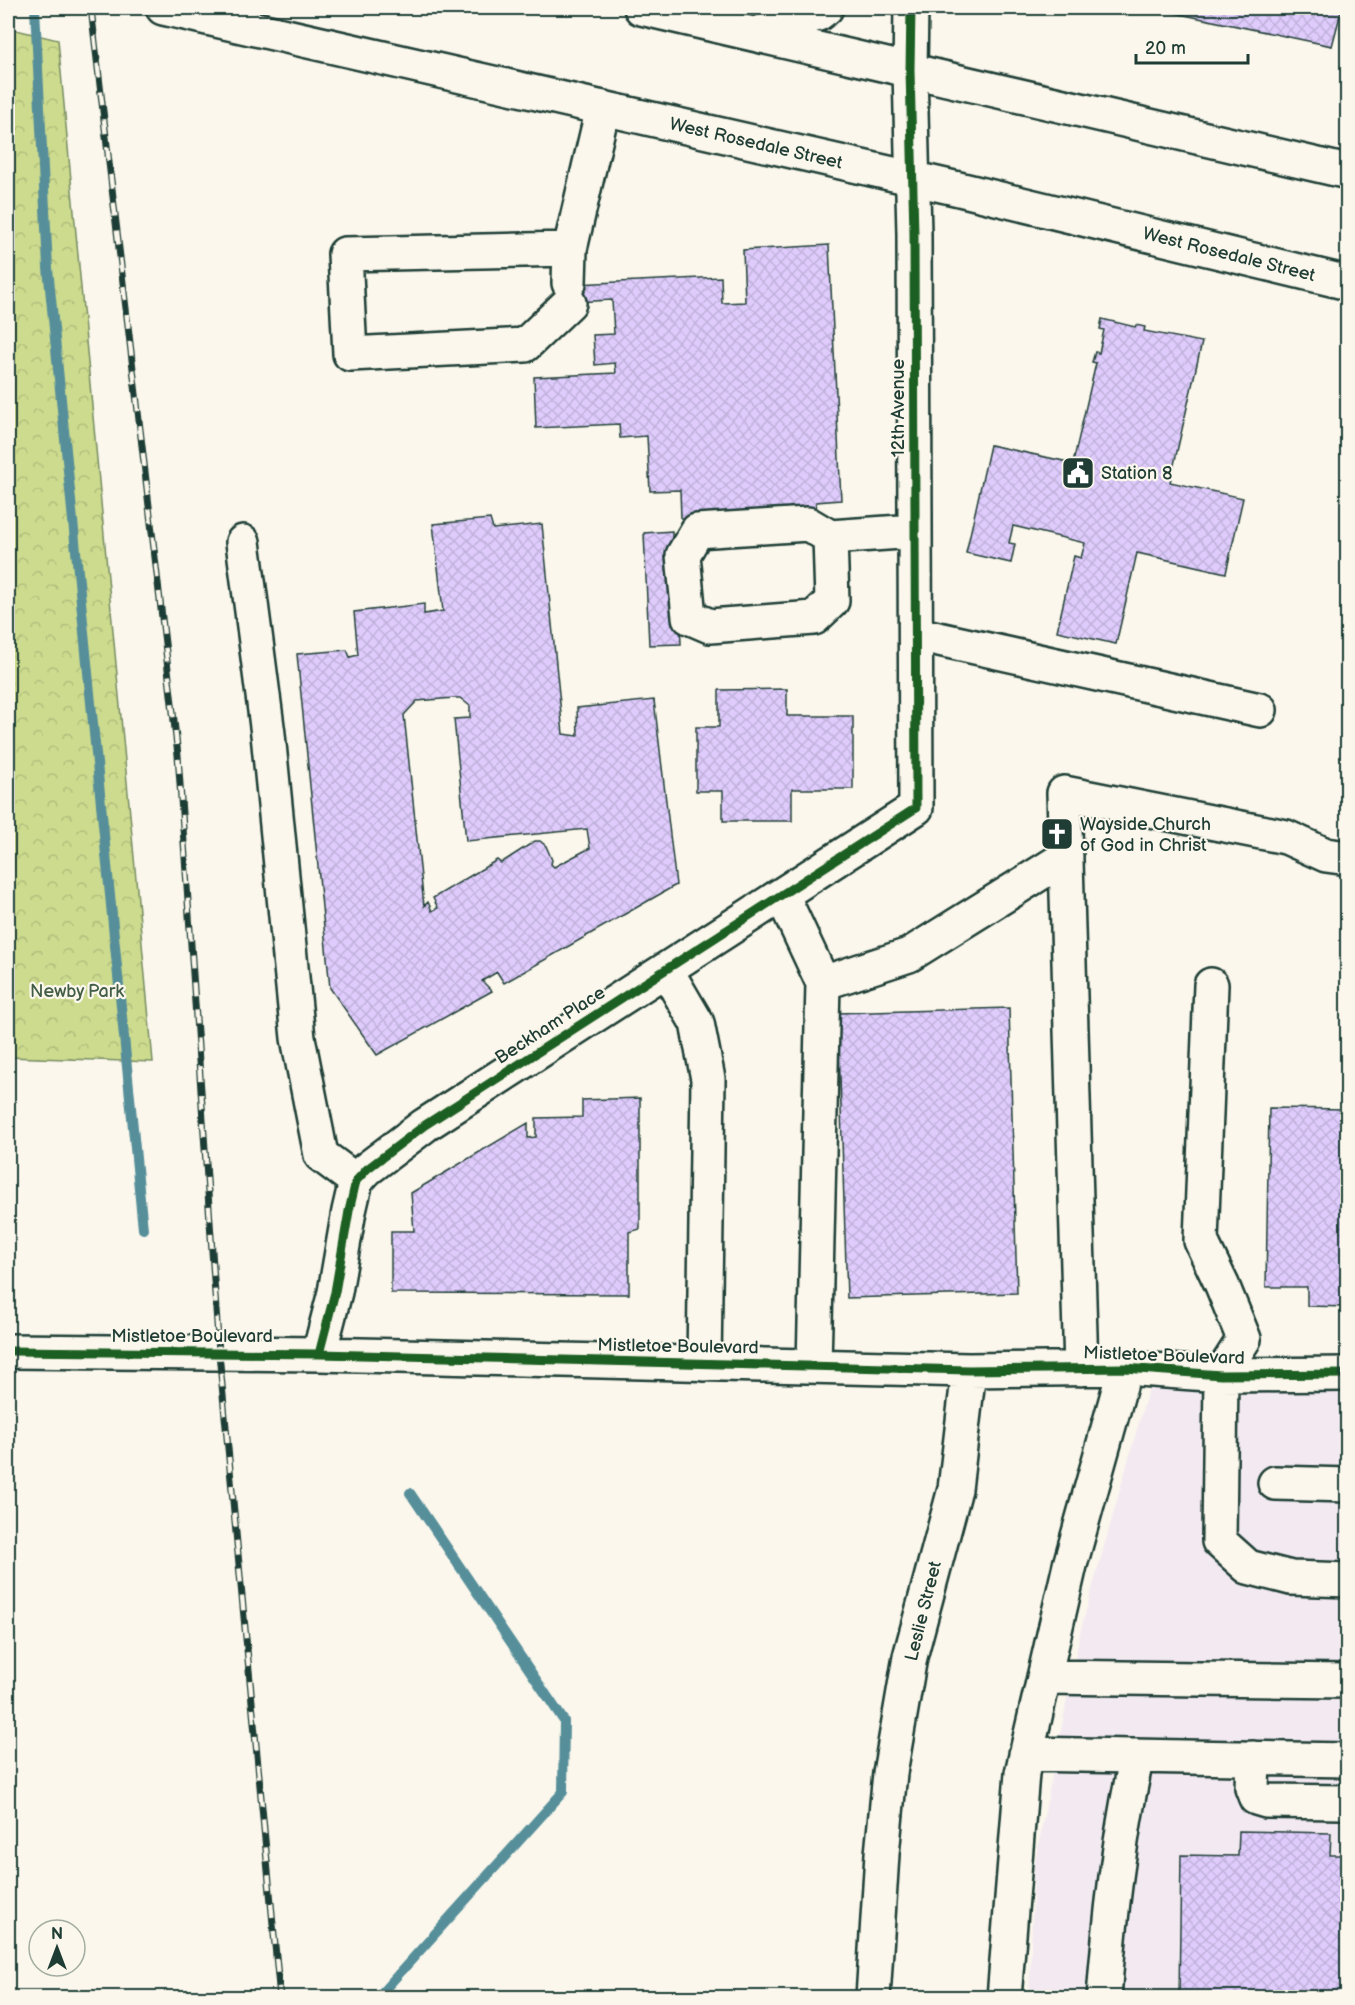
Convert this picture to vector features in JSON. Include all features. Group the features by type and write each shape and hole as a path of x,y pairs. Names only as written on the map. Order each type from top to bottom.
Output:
{"street":[{"name":"West Rosedale Street","path":"163,8 914,178 1347,282"},
{"path":"641,8 1347,172"},
{"path":"755,34 818,14 826,8"},
{"name":"12th Avenue","path":"911,8 910,70 914,178 916,808"},
{"path":"570,249 345,254 350,354 525,345 569,293 570,249 603,108"},
{"path":"830,537 832,601 814,618 710,626 689,617 684,555 697,531 808,524 830,537 915,531"},
{"path":"243,542 268,734 298,1038 321,1155 356,1181 335,1292 319,1354"},
{"path":"916,634 1260,710"},
{"path":"1081,1369 1064,793 1286,837 1326,855 1347,858"},
{"name":"Beckham Place","path":"356,1181 367,1168 425,1125 916,808"},
{"path":"823,983 909,955 1066,857"},
{"path":"782,895 823,983 814,1366"},
{"path":"666,970 697,1023 708,1079 705,1364"},
{"path":"1211,985 1201,1241 1244,1339 1221,1375 1219,1541 1248,1567 1291,1578 1347,1580"},
{"name":"Mistletoe Boulevard","path":"8,1351 319,1354 969,1370 1125,1368 1221,1375 1347,1374"},
{"path":"1004,1998 1022,1773 1070,1565 1125,1368"},
{"name":"Leslie Street","path":"873,1998 882,1854 890,1773 910,1657 956,1489 969,1370"},
{"path":"1275,1483 1347,1485"},
{"path":"1044,1677 1347,1681"},
{"path":"1026,1754 1347,1760"},
{"path":"1104,1998 1111,1901 1124,1813 1137,1755"},
{"path":"1253,1758 1252,1788 1256,1798 1266,1802 1343,1802 1347,1799"}],"shaded area":[{"path":"1150,1383 1347,1391 1347,1997 1029,1998 1034,1867 1081,1628"}],"green space":[{"name":"Newby Park","path":"8,28 58,40 153,1062 8,1057"}],"building":[{"path":"1151,8 1331,8 1341,12 1332,46"},
{"path":"829,245 841,500 816,502 817,511 681,518 680,490 650,491 647,436 620,438 619,424 536,428 534,377 616,373 615,363 595,365 593,335 614,334 612,300 556,303 556,285 721,277 722,303 745,302 743,250"},
{"name":"Station 8","path":"1102,319 1135,327 1136,325 1145,327 1144,331 1202,342 1170,482 1243,498 1226,573 1137,553 1116,644 1057,631 1074,556 1081,558 1085,543 1013,526 1009,543 1015,544 1011,563 966,553 990,445 1073,463 1096,363 1092,362 1095,352 1099,353 1104,330 1100,329"},
{"path":"490,519 493,529 542,524 563,734 578,736 577,708 654,700 676,885 504,983 497,972 482,981 492,991 377,1055 330,988 297,654 347,650 350,657 358,655 354,612 424,604 424,614 443,611 433,524","holes":["460,698 470,706 470,718 454,719 466,841 587,829 590,848 554,867 546,846 540,841 535,841 501,863 497,860 433,898 438,908 432,911 428,902 424,906 404,715 417,701"]},
{"path":"672,531 672,538 676,537 681,644 649,645 644,533"},
{"path":"787,689 787,716 853,716 853,789 792,789 792,821 723,821 723,791 696,791 696,727 719,727 719,690"},
{"path":"1009,1008 1017,1293 847,1298 838,1013"},
{"path":"640,1098 640,1229 629,1232 629,1294 391,1293 391,1231 414,1231 411,1193 528,1123 528,1138 536,1137 536,1118 582,1117 582,1100"},
{"path":"1269,1108 1348,1109 1348,1307 1307,1306 1307,1287 1266,1287"},
{"path":"1239,1831 1331,1833 1330,1855 1348,1855 1348,1998 1179,1998 1181,1855 1238,1856"}],"waterway":[{"path":"35,8 48,268 143,1229"},
{"path":"377,1998 563,1792 564,1721 410,1493"}],"railway":[{"path":"91,8 178,755 219,1353 280,1998"}],"cycle path":[{"path":"319,1354 335,1292 356,1181 367,1169 425,1125 916,808 911,8"},
{"path":"8,1351 319,1354 969,1370 1125,1368 1221,1375 1348,1374"}],"place":[{"name":"Station 8","path":"1078,473"},
{"name":"Wayside Church of God in Christ","path":"1057,834"}]}
